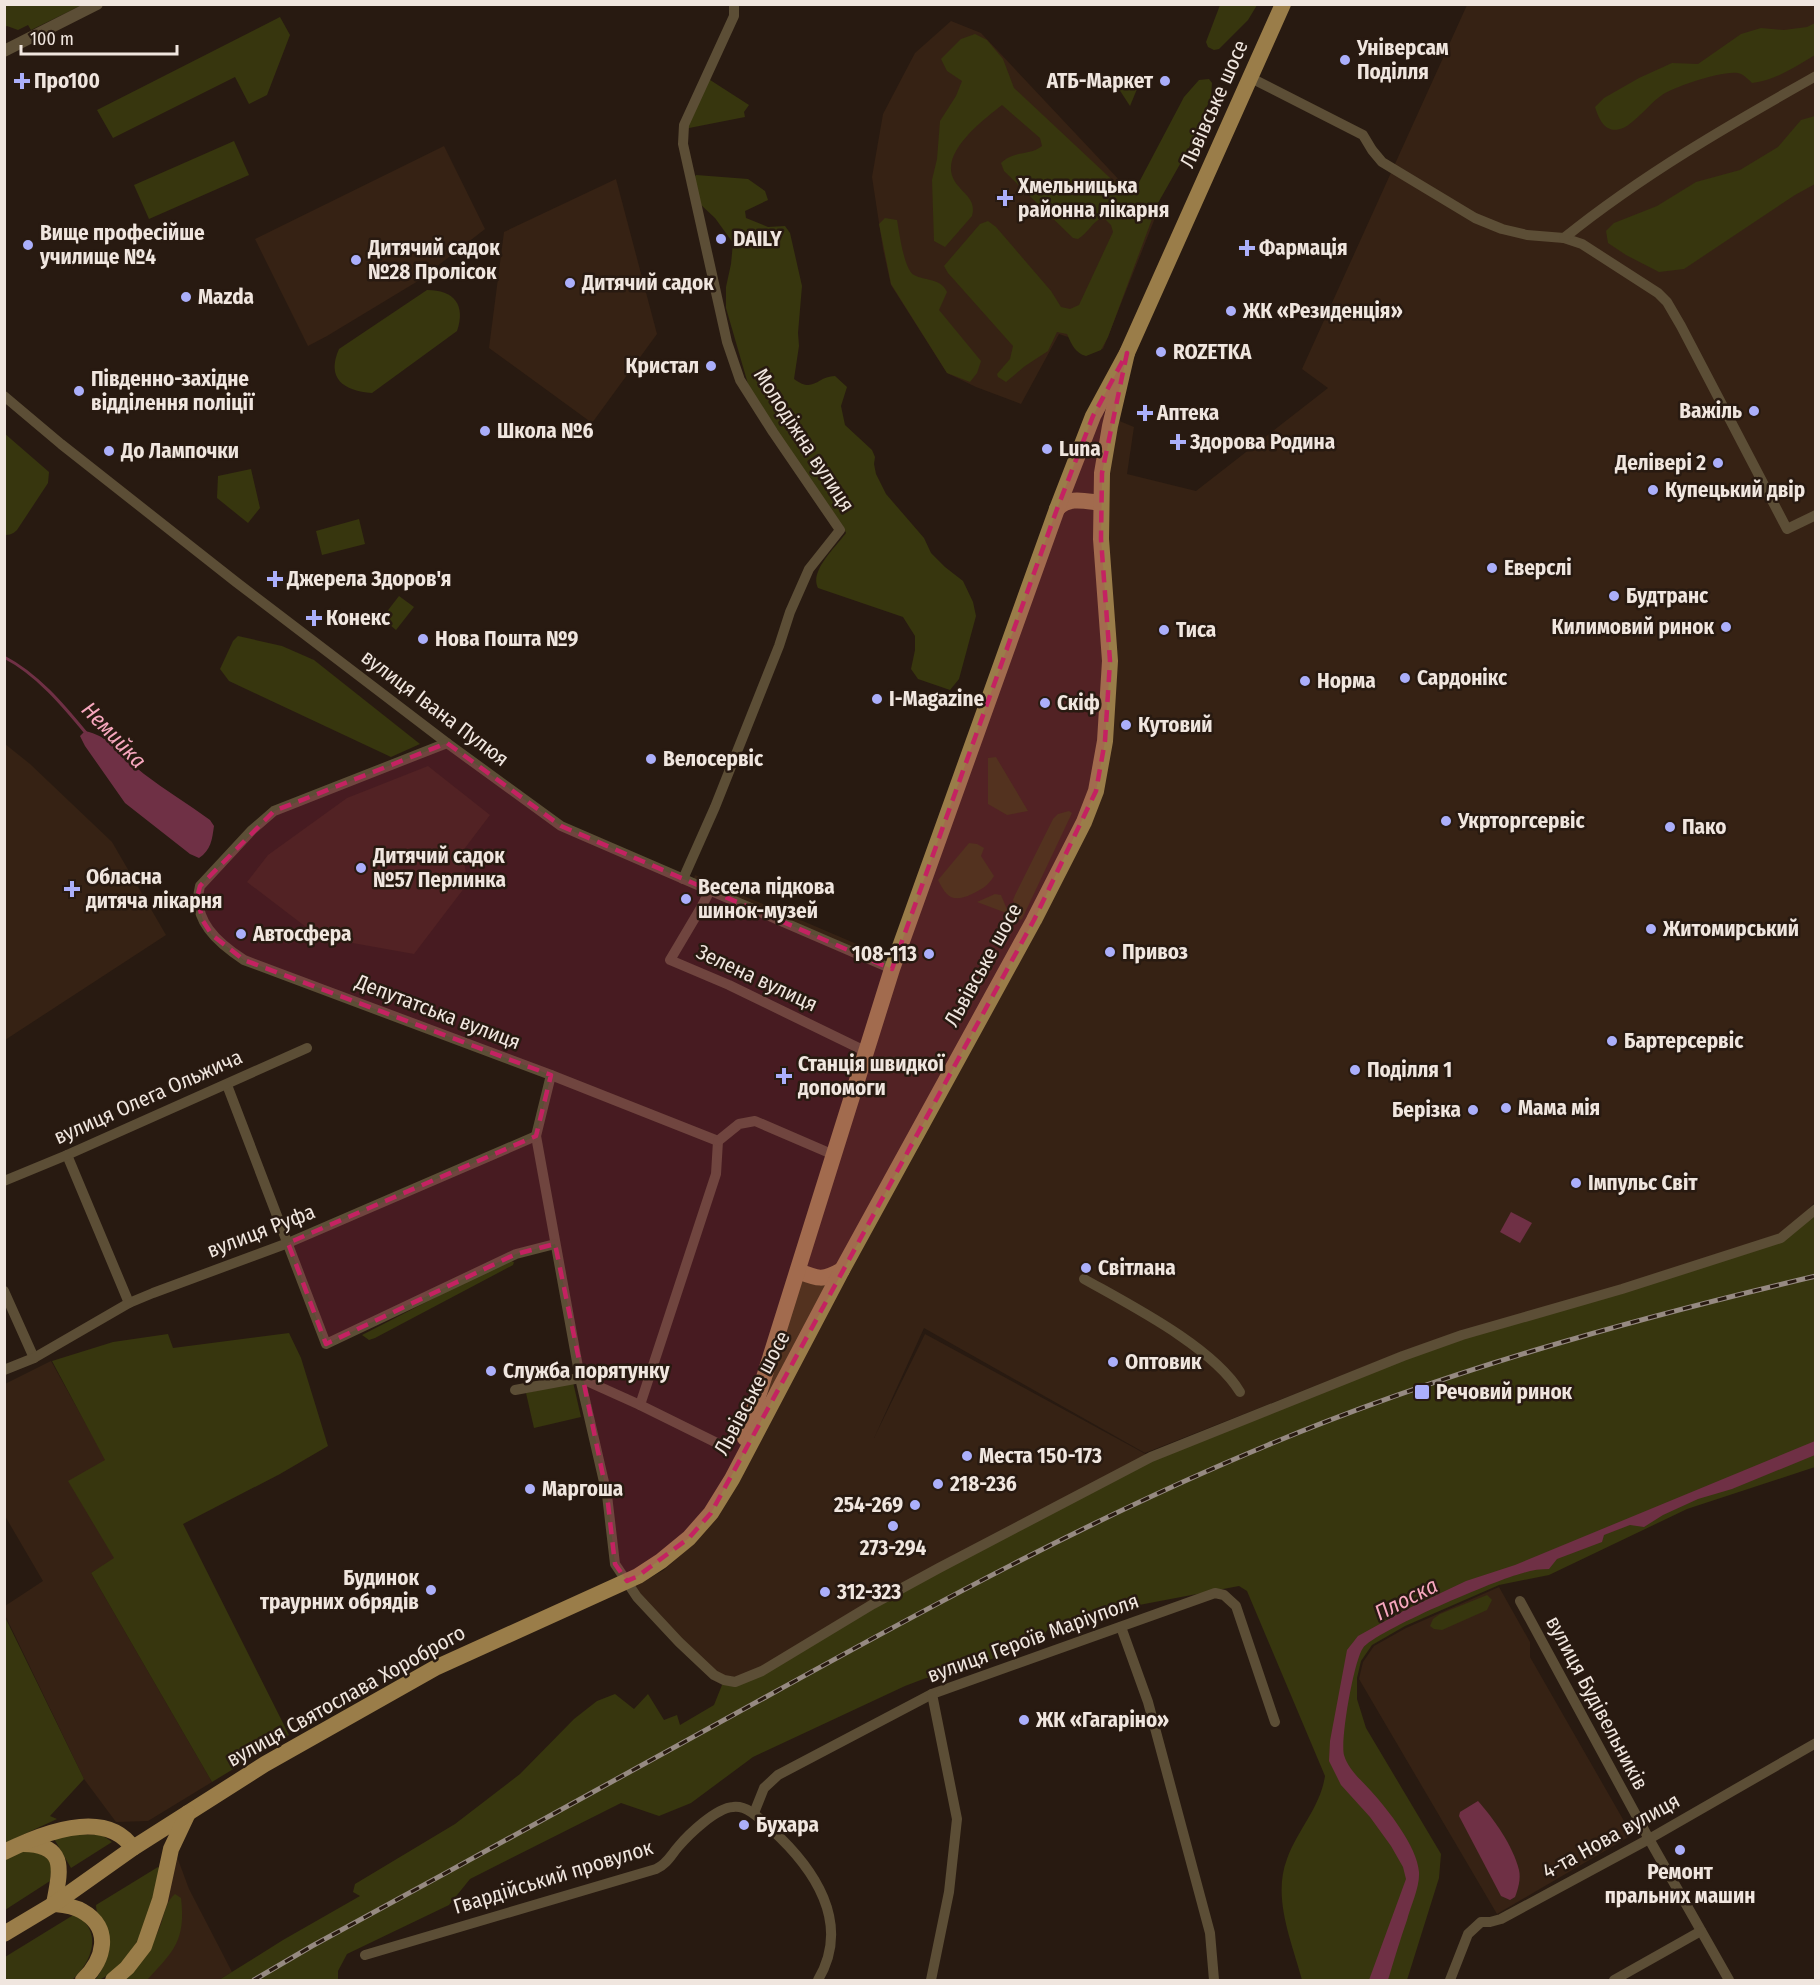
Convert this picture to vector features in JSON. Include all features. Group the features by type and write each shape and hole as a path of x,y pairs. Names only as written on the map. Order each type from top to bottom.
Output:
{"main road":[{"name":"Львівське шосе","path":"732,1479 892,969 1057,509 1093,416 1127,353 1283,4"},
{"name":"Львівське шосе","path":"732,1479 842,1270 1034,920 1084,822 1096,791 1105,741 1110,661 1101,539 1102,473 1127,353"},
{"path":"1057,509 1069,500 1101,503"},
{"path":"798,1271 825,1278 842,1270"},
{"name":"вулиця Святослава Хороброго","path":"4,1934 54,1904 133,1848 265,1764 435,1668 638,1576 689,1538 711,1513 732,1479"},
{"path":"113,1980 127,1968 144,1947 160,1900 171,1849 188,1812"},
{"path":"4,1852 52,1831 82,1827 105,1828 126,1837 133,1848"},
{"path":"20,1844 38,1845 49,1849 58,1859 60,1868 54,1904 81,1910 92,1920 101,1934 102,1953 83,1980"}],"street":[{"path":"4,51 97,4"},
{"name":"Молодіжна вулиця","path":"683,879 715,807 806,576 814,561 840,530 740,380 727,342 683,144 684,125 734,16 734,4"},
{"path":"1564,238 1594,213 1679,156 1815,76"},
{"path":"1251,78 1363,135 1371,150 1382,162 1474,218 1502,229 1527,235 1564,238 1582,244 1636,278 1667,302 1787,529 1815,515"},
{"name":"вулиця Івана Пулюя","path":"4,396 87,465 447,743 561,826 892,969"},
{"name":"Депутатська вулиця","path":"447,743 274,811 252,830 200,886 197,898 203,921 212,935 244,960 552,1075 718,1141"},
{"name":"Зелена вулиця","path":"710,890 670,960 729,985 867,1052"},
{"name":"вулиця Олега Ольжича","path":"4,1181 308,1048"},
{"path":"552,1075 536,1136 580,1378 607,1495 615,1564 656,1618 696,1659 714,1675 735,1682 762,1671 873,1604 939,1568 1151,1457 1403,1356 1462,1335 1622,1289 1781,1238 1815,1209"},
{"path":"227,1085 326,1344 516,1254 555,1244"},
{"path":"640,1405 716,1174 718,1141 739,1124 755,1121 834,1155"},
{"name":"вулиця Руфа","path":"4,1370 34,1358 129,1303 288,1243 536,1136"},
{"path":"67,1155 129,1303"},
{"path":"1084,1279 1146,1314 1207,1355 1240,1392"},
{"path":"4,1291 34,1358"},
{"path":"515,1390 580,1378 721,1445"},
{"name":"вулиця Героїв Маріуполя","path":"754,1813 764,1788 778,1775 932,1694 1215,1593 1224,1595 1236,1606 1275,1722"},
{"name":"вулиця Будівельників","path":"1520,1601 1649,1839 1729,1980"},
{"path":"1121,1627 1148,1702 1210,1933 1214,1980"},
{"path":"931,1980 949,1892 957,1819 932,1694"},
{"name":"4-та Нова вулиця","path":"1450,1980 1468,1934 1481,1922 1501,1918 1649,1839 1815,1743"},
{"name":"Гвардійський провулок","path":"366,1955 656,1869 667,1862 688,1836 723,1810 734,1806 754,1813"},
{"path":"754,1813 785,1842 803,1863 826,1900 831,1930 830,1950 818,1980"},
{"path":"1614,1980 1701,1930"}],"highlighted area":[{"path":"1127,353 1102,473 1101,539 1110,661 1105,741 1096,791 1034,920 711,1513 689,1538 638,1576 627,1581 615,1564 607,1495 555,1244 516,1254 326,1344 288,1243 536,1136 551,1075 244,960 212,935 203,921 197,898 200,886 274,811 447,743 561,826 892,969 1057,509 1093,416"}],"shaded area":[{"path":"5,5 82,5 31,30 28,25 18,30 5,27"},
{"path":"1220,5 1257,5 1248,20 1219,49 1214,50 1208,47 1206,42"},
{"name":"Речовий ринок","path":"1467,5 1815,5 1815,1202 1802,1216 1779,1234 1406,1350 1145,1453 924,1328 874,1438 925,1334 1151,1457 762,1671 724,1680 632,1588 664,1570 694,1543 747,1457 896,970 1100,413 1134,427 1127,474 1196,491 1328,388 1302,369"},
{"path":"280,17 290,35 267,95 249,104 235,77 113,138 97,110"},
{"name":"Хмельницька районна лікарня","path":"951,21 981,33 1155,218 1103,349 1059,334 1021,404 947,373 891,285 883,249 872,177 883,114 915,53"},
{"path":"1815,23 1815,55 1777,76 1752,83 1741,74 1734,73 1689,83 1662,95 1632,122 1617,130 1608,128 1599,117 1595,107 1604,98 1672,63 1698,64 1741,34 1761,28 1784,30 1807,27"},
{"path":"975,34 987,40 1003,59 1014,88 1124,191 1136,188 1184,97 1199,80 1209,79 1212,83 1211,97 1188,150 1158,203 1108,337 1101,350 1086,356 1082,355 1074,348 1067,334 1057,332 1048,351 1006,382 997,374 1010,359 1013,346 944,266 980,224 988,221 996,227 1051,291 1061,307 1070,309 1079,305 1113,232 1111,225 1103,217 1078,239 1073,238 1004,171 1001,163 1006,159 1042,146 1040,138 1002,105 965,138 952,159 951,170 954,180 970,200 972,216 945,247 934,241 932,180 937,159 940,121 956,96 962,81 947,71 941,59 961,39"},
{"path":"1111,77 1137,89 1130,106"},
{"path":"707,78 749,105 744,112 745,117 684,129"},
{"path":"1815,116 1815,184 1684,269 1659,272 1608,243 1606,231 1614,223 1657,206 1696,182 1740,170 1778,147 1801,120"},
{"path":"234,141 249,175 149,219 134,185"},
{"name":"Дитячий садок №28 Пролісок","path":"444,146 485,229 418,281 308,346 255,239"},
{"path":"696,175 748,179 765,191 768,200 745,211 746,218 768,227 785,226 790,233 802,286 799,346 794,379 811,385 835,376 847,387 841,406 845,425 872,450 875,457 876,474 886,494 924,538 931,553 963,581 973,602 976,616 959,679 950,690 918,679 911,669 915,636 903,617 818,588 816,581 820,567 846,533 768,419 748,384 726,308 726,287 733,243 715,218 700,204 691,182"},
{"name":"Дитячий садок","path":"616,179 657,334 592,423 489,348 504,232"},
{"path":"885,218 897,220 902,250 910,272 941,284 947,292 939,310 981,361 977,373 970,382 947,373 891,284 879,224"},
{"path":"427,290 444,293 456,301 460,314 457,331 372,393 345,386 336,375 335,359 339,349"},
{"path":"4,433 49,472 48,483 17,530 4,535"},
{"path":"251,469 260,508 248,523 217,498 218,476"},
{"path":"359,519 365,544 322,555 316,531"},
{"path":"399,596 414,607 396,630 382,618"},
{"path":"238,636 282,646 314,660 420,744 391,757 229,681 220,669 233,641"},
{"path":"85,731 103,738 144,774 210,820 214,826 212,836 203,855 199,858 190,854 125,803 85,746 80,736"},
{"name":"Обласна дитяча лікарня","path":"5,744 30,764 112,842 166,935 5,1040"},
{"path":"996,757 1028,811 1007,815 988,804 988,758"},
{"name":"Дитячий садок №57 Перлинка","path":"428,766 490,815 462,852 468,883 414,954 319,937 247,882 268,855 347,798"},
{"path":"1069,811 1072,813 1020,920 1013,900 1015,895 1053,819 1058,814"},
{"path":"969,843 984,848 981,856 994,876 984,887 972,894 960,898 951,897 944,891 938,880"},
{"path":"695,875 873,951 870,957 693,881"},
{"path":"995,894 1001,895 1009,914 977,902"},
{"path":"1815,1209 1815,1467 1687,1509 1549,1575 1499,1585 1405,1626 1372,1645 1361,1661 1357,1678 1357,1699 1366,1728 1441,1854 1439,1878 1407,1980 1302,1980 1285,1920 1283,1874 1292,1848 1314,1808 1325,1776 1247,1591 1239,1586 1139,1605 1120,1612 1112,1610 1084,1615 1048,1629 1040,1641 940,1678 926,1678 905,1686 753,1757 691,1803 659,1816 621,1803 470,1879 449,1905 347,1954 338,1971 338,1980 219,1980 360,1896 353,1892 355,1884 455,1824 520,1774 574,1719 597,1701 615,1694 634,1709 648,1694 664,1720 677,1715 680,1725 714,1705 724,1680 735,1682 1151,1457 1403,1356 1781,1238"},
{"path":"1511,1212 1532,1223 1520,1243 1500,1232"},
{"path":"511,1261 514,1262 513,1265 375,1338 369,1340 362,1335 477,1276"},
{"path":"798,1271 833,1275 732,1479"},
{"path":"289,1333 301,1358 328,1446 280,1474 183,1524 289,1735 212,1782 91,1573 114,1558 68,1481 105,1460 52,1361 113,1342 168,1334 173,1348"},
{"path":"51,1361 106,1460 115,1559 91,1573 212,1782 148,1821 116,1822 84,1779 5,1615 5,1606 43,1581 5,1516 5,1384"},
{"path":"573,1382 581,1417 534,1428 526,1393"},
{"path":"1815,1441 1815,1455 1732,1489 1698,1499 1663,1515 1644,1527 1630,1525 1604,1535 1602,1542 1557,1559 1549,1569 1509,1577 1465,1595 1412,1618 1372,1640 1363,1648 1359,1655 1349,1700 1344,1734 1344,1755 1352,1770 1401,1829 1413,1851 1419,1872 1417,1890 1388,1980 1369,1980 1406,1879 1403,1867 1391,1846 1370,1817 1341,1785 1329,1761 1330,1741 1347,1650 1358,1636 1405,1610 1466,1581 1515,1565"},
{"path":"1499,1587 1530,1642 1530,1657 1632,1835 1497,1914 1359,1679 1363,1662 1374,1646 1406,1628"},
{"path":"1487,1595 1492,1600 1487,1610 1442,1630 1430,1626 1433,1619 1440,1614"},
{"path":"4,1615 84,1779 50,1816 57,1819 5,1843"},
{"path":"1478,1801 1502,1833 1520,1873 1515,1897 1510,1900 1501,1896 1459,1816 1460,1812"},
{"path":"66,1834 102,1835 112,1842 71,1868 53,1837"},
{"path":"33,1850 52,1861 50,1881 5,1910 5,1860 19,1852"},
{"path":"176,1854 189,1889 232,1972 219,1980 118,1980"},
{"path":"158,1867 160,1869 140,1936 125,1959 115,1969 103,1978 95,1980 106,1960 108,1945 106,1930 96,1905"},
{"path":"175,1894 181,1898 182,1912 180,1935 176,1944 147,1980 122,1980 154,1940 167,1904"},
{"path":"75,1914 84,1921 89,1929 92,1946 85,1964 72,1980 5,1980 5,1957"}],"waterway":[{"name":"Немийка","path":"4,657 38,681 59,701 86,733"}],"railway":[{"path":"254,1980 312,1946 950,1597 1139,1502 1203,1473 1335,1418 1538,1349 1607,1329 1816,1276"}],"place":[{"name":"Універсам Поділля","path":"1345,60"},
{"name":"Про100","path":"22,81"},
{"name":"АТБ-Маркет","path":"1165,81"},
{"name":"Хмельницька районна лікарня","path":"1005,198"},
{"name":"DAILY","path":"721,239"},
{"name":"Вище професійше училище №4","path":"28,245"},
{"name":"Фармація","path":"1247,248"},
{"name":"Дитячий садок №28 Пролісок","path":"356,260"},
{"name":"Дитячий садок","path":"570,283"},
{"name":"Mazda","path":"186,297"},
{"name":"ЖК «Резиденція»","path":"1231,311"},
{"name":"ROZETKA","path":"1161,352"},
{"name":"Кристал","path":"711,366"},
{"name":"Південно-західне відділення поліції","path":"79,391"},
{"name":"Важіль","path":"1754,411"},
{"name":"Аптека","path":"1145,413"},
{"name":"Школа №6","path":"485,431"},
{"name":"Здорова Родина","path":"1178,442"},
{"name":"Luna","path":"1047,449"},
{"name":"До Лампочки","path":"109,451"},
{"name":"Делівері 2","path":"1718,463"},
{"name":"Купецький двір","path":"1653,490"},
{"name":"Еверслі","path":"1492,568"},
{"name":"Джерела Здоров'я","path":"275,579"},
{"name":"Будтранс","path":"1614,596"},
{"name":"Конекс","path":"314,618"},
{"name":"Килимовий ринок","path":"1726,627"},
{"name":"Тиса","path":"1164,630"},
{"name":"Нова Пошта №9","path":"423,639"},
{"name":"Сардонікс","path":"1405,678"},
{"name":"Норма","path":"1305,681"},
{"name":"I-Magazine","path":"877,699"},
{"name":"Скіф","path":"1045,703"},
{"name":"Кутовий","path":"1126,725"},
{"name":"Велосервіс","path":"651,759"},
{"name":"Укрторгсервіс","path":"1446,821"},
{"name":"Пако","path":"1670,827"},
{"name":"Дитячий садок №57 Перлинка","path":"361,868"},
{"name":"Обласна дитяча лікарня","path":"72,889"},
{"name":"Весела підкова шинок-музей","path":"686,899"},
{"name":"Житомирський","path":"1651,929"},
{"name":"Автосфера","path":"241,934"},
{"name":"Привоз","path":"1110,952"},
{"name":"108-113","path":"929,954"},
{"name":"Бартерсервіс","path":"1612,1041"},
{"name":"Поділля 1","path":"1355,1070"},
{"name":"Станція швидкої допомоги","path":"784,1076"},
{"name":"Мама мія","path":"1506,1108"},
{"name":"Берізка","path":"1473,1110"},
{"name":"Імпульс Світ","path":"1576,1183"},
{"name":"Світлана","path":"1086,1268"},
{"name":"Оптовик","path":"1113,1362"},
{"name":"Служба порятунку","path":"491,1371"},
{"name":"Речовий ринок","path":"1422,1392"},
{"name":"Места 150-173","path":"967,1456"},
{"name":"218-236","path":"938,1484"},
{"name":"Маргоша","path":"530,1489"},
{"name":"254-269","path":"915,1505"},
{"name":"273-294","path":"893,1526"},
{"name":"Будинок траурних обрядів","path":"431,1590"},
{"name":"312-323","path":"825,1592"},
{"name":"ЖК «Гагаріно»","path":"1024,1720"},
{"name":"Бухара","path":"744,1825"},
{"name":"Ремонт пральних машин","path":"1680,1850"}],"water label":[{"name":"Плоска","path":"1406,1599"}]}
